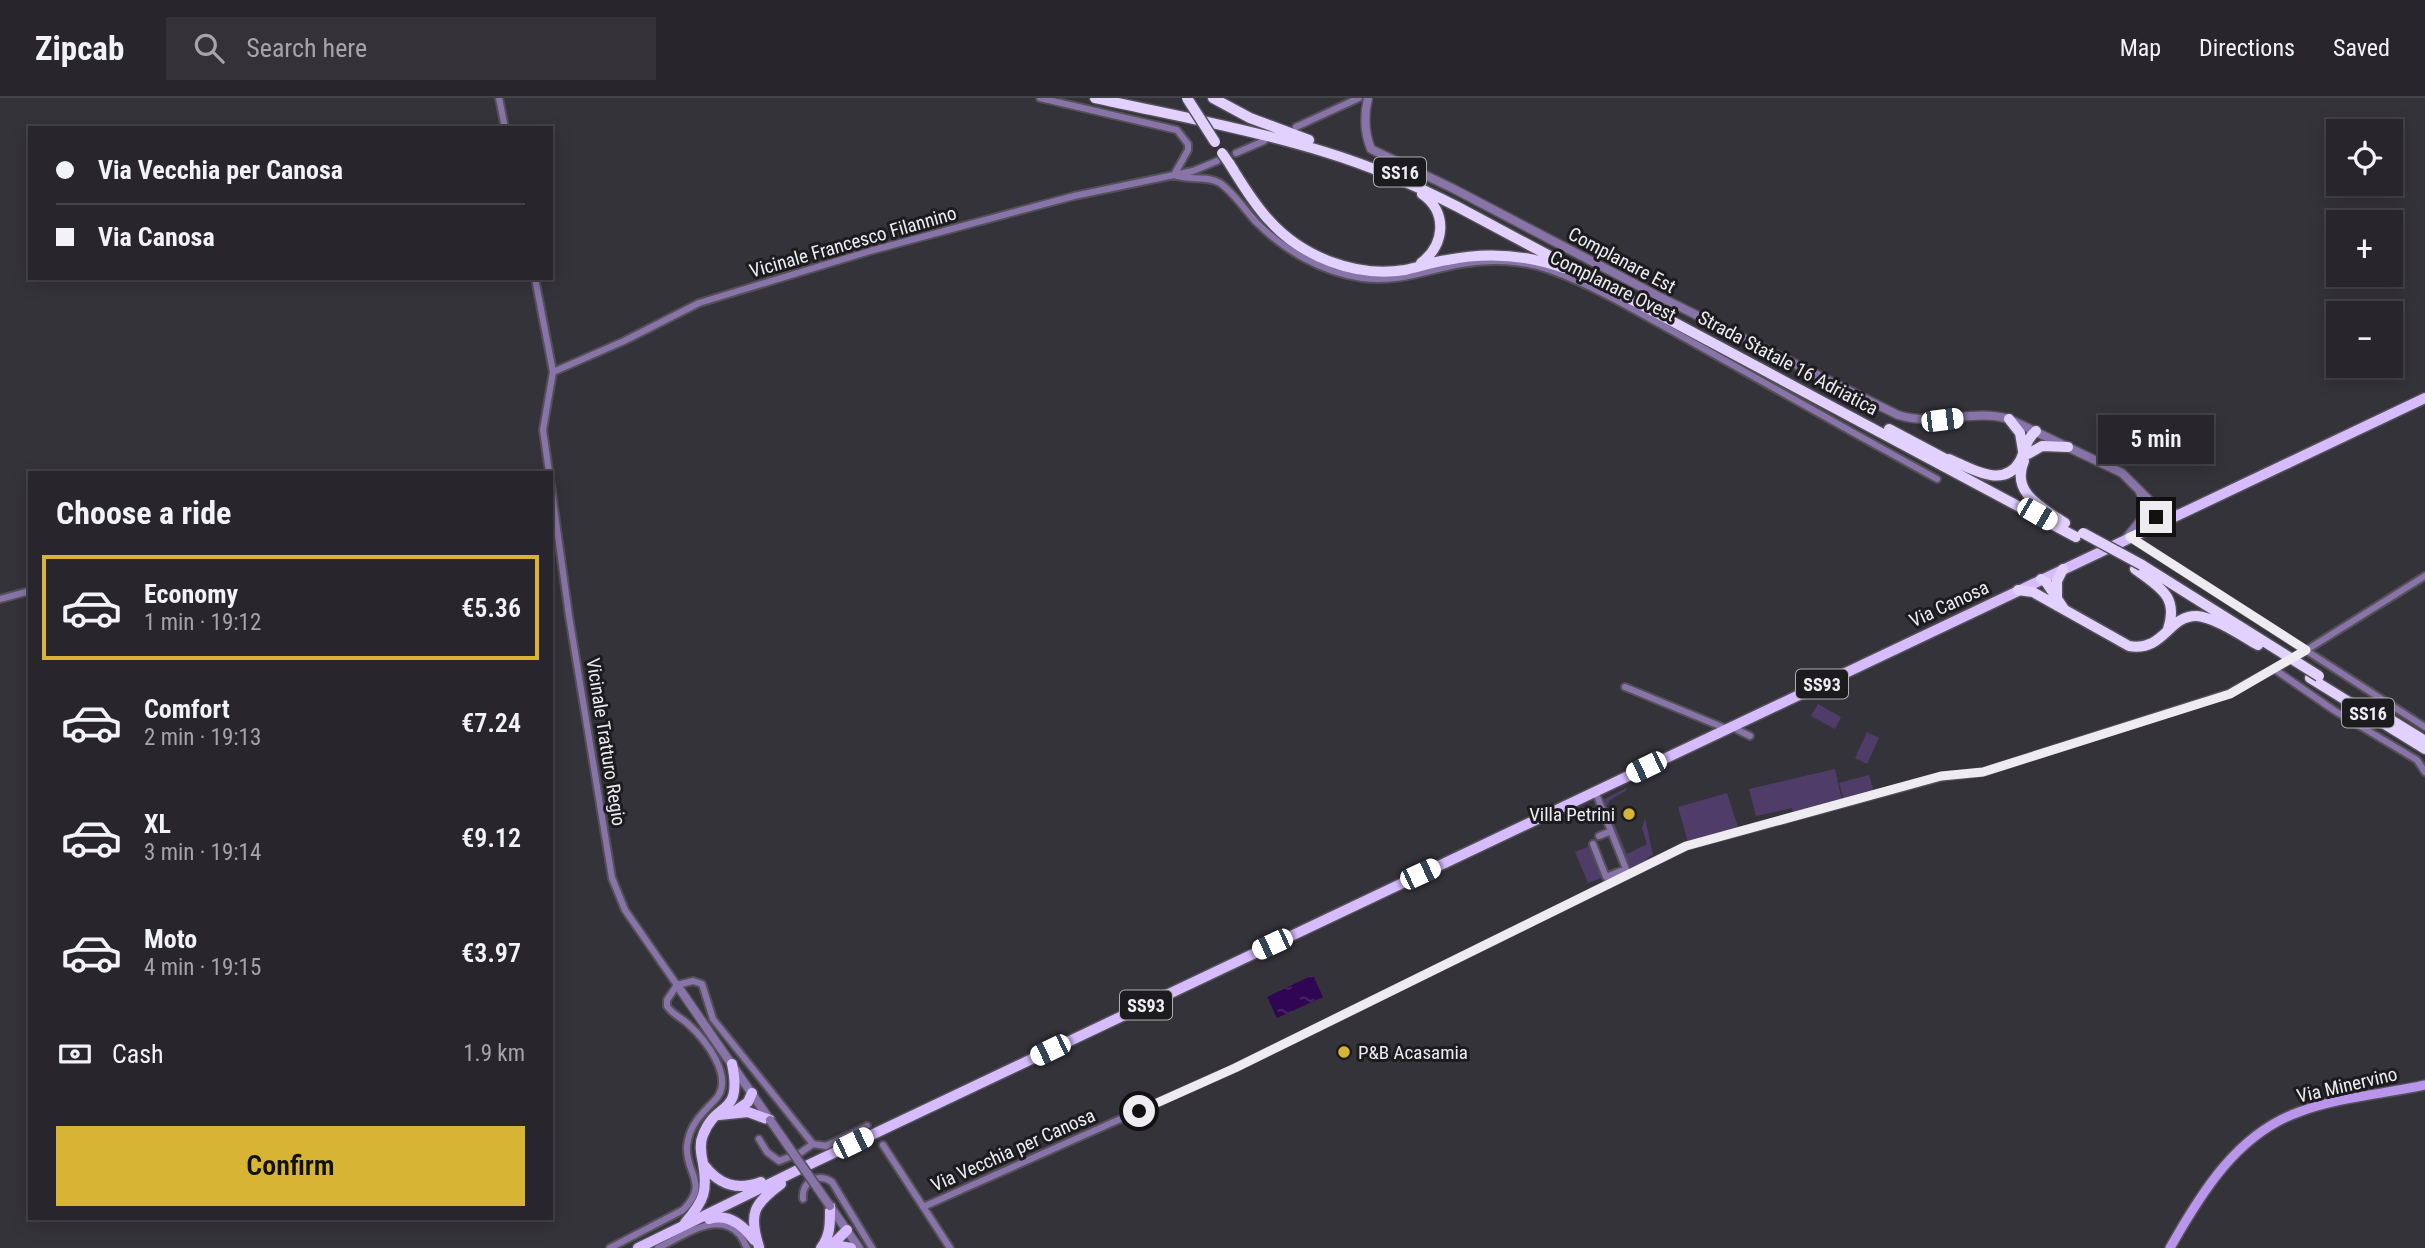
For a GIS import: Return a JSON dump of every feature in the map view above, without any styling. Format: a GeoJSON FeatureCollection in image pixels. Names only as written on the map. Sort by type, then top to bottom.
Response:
{"type":"FeatureCollection","features":[{"type":"Feature","properties":{"kind":"highway","name":"Strada Statale 16 Adriatica"},"geometry":{"type":"LineString","coordinates":[[1096,98],[1287,141],[1362,164],[1426,191],[1923,447],[2065,523],[2080,535]]}},
{"type":"Feature","properties":{"kind":"highway","name":"Strada Statale 16 Adriatica"},"geometry":{"type":"LineString","coordinates":[[1125,98],[1309,140],[1364,158],[1427,185],[2139,567],[2281,658]]}},
{"type":"Feature","properties":{"kind":"highway","name":"SS16"},"geometry":{"type":"LineString","coordinates":[[1187,98],[1215,142],[1219,157],[1229,163],[1269,221],[1305,250],[1326,260],[1356,269],[1389,271],[1463,257],[1513,257],[1559,267],[1616,291]]}},
{"type":"Feature","properties":{"kind":"highway","name":"SS16"},"geometry":{"type":"LineString","coordinates":[[1213,98],[1250,118],[1309,140]]}},
{"type":"Feature","properties":{"kind":"highway","name":"SS16"},"geometry":{"type":"LineString","coordinates":[[1362,164],[1423,195],[1436,208],[1441,226],[1438,244],[1432,254],[1415,268]]}},
{"type":"Feature","properties":{"kind":"highway"},"geometry":{"type":"LineString","coordinates":[[2009,419],[2020,433],[2026,453],[2042,446],[2068,447]]}},
{"type":"Feature","properties":{"kind":"highway","name":"SS16"},"geometry":{"type":"LineString","coordinates":[[2036,432],[2030,436],[2020,472],[2023,489],[2031,499],[2065,523]]}},
{"type":"Feature","properties":{"kind":"highway","name":"SS16"},"geometry":{"type":"LineString","coordinates":[[1923,447],[1992,476],[2012,471],[2026,453]]}},
{"type":"Feature","properties":{"kind":"highway","name":"Strada Statale 16 Adriatica"},"geometry":{"type":"LineString","coordinates":[[2139,567],[2258,645],[2425,741]]}},
{"type":"Feature","properties":{"kind":"highway","name":"SS16"},"geometry":{"type":"LineString","coordinates":[[2139,567],[2169,599],[2171,616],[2167,632]]}},
{"type":"Feature","properties":{"kind":"highway"},"geometry":{"type":"LineString","coordinates":[[2018,590],[2033,592],[2055,601],[2057,581],[2063,569]]}},
{"type":"Feature","properties":{"kind":"highway","name":"SS16"},"geometry":{"type":"LineString","coordinates":[[2041,579],[2042,589],[2064,609],[2129,646],[2154,644],[2185,618],[2200,616],[2258,645]]}},
{"type":"Feature","properties":{"kind":"highway","name":"Strada Statale 16 Adriatica"},"geometry":{"type":"LineString","coordinates":[[2315,677],[2425,749]]}},
{"type":"Feature","properties":{"kind":"main road","name":"Via Canosa"},"geometry":{"type":"LineString","coordinates":[[804,1167],[2425,398]]}},
{"type":"Feature","properties":{"kind":"main road"},"geometry":{"type":"LineString","coordinates":[[732,1064],[735,1088],[732,1108]]}},
{"type":"Feature","properties":{"kind":"main road","name":"Via Minervino"},"geometry":{"type":"LineString","coordinates":[[2170,1248],[2195,1204],[2217,1174],[2248,1142],[2273,1124],[2315,1107],[2425,1086]]}},
{"type":"Feature","properties":{"kind":"main road"},"geometry":{"type":"LineString","coordinates":[[681,1228],[702,1199],[706,1180],[700,1150],[702,1136],[718,1116],[752,1093]]}},
{"type":"Feature","properties":{"kind":"main road"},"geometry":{"type":"LineString","coordinates":[[732,1108],[770,1120]]}},
{"type":"Feature","properties":{"kind":"main road"},"geometry":{"type":"LineString","coordinates":[[703,1163],[721,1182],[735,1187],[751,1186],[804,1167]]}},
{"type":"Feature","properties":{"kind":"main road"},"geometry":{"type":"LineString","coordinates":[[760,1247],[754,1232],[755,1210],[762,1198],[804,1167]]}},
{"type":"Feature","properties":{"kind":"main road","name":"SS93"},"geometry":{"type":"LineString","coordinates":[[638,1248],[804,1167]]}},
{"type":"Feature","properties":{"kind":"main road"},"geometry":{"type":"LineString","coordinates":[[828,1245],[830,1206]]}},
{"type":"Feature","properties":{"kind":"main road"},"geometry":{"type":"LineString","coordinates":[[681,1228],[717,1216],[731,1219],[742,1225],[760,1247]]}},
{"type":"Feature","properties":{"kind":"main road"},"geometry":{"type":"LineString","coordinates":[[828,1245],[848,1230]]}},
{"type":"Feature","properties":{"kind":"main road"},"geometry":{"type":"LineString","coordinates":[[828,1245],[851,1248]]}},
{"type":"Feature","properties":{"kind":"street"},"geometry":{"type":"LineString","coordinates":[[499,98],[505,126]]}},
{"type":"Feature","properties":{"kind":"street"},"geometry":{"type":"LineString","coordinates":[[1040,98],[1177,130],[1188,144],[1188,150],[1174,175]]}},
{"type":"Feature","properties":{"kind":"street"},"geometry":{"type":"LineString","coordinates":[[1296,127],[1359,98]]}},
{"type":"Feature","properties":{"kind":"street","name":"Complanare Est"},"geometry":{"type":"LineString","coordinates":[[1368,98],[1365,114],[1366,136],[1371,149],[1454,189],[1671,303],[1898,415],[1931,421],[1989,415],[2009,419],[2122,472],[2139,489],[2151,522],[2157,525]]}},
{"type":"Feature","properties":{"kind":"street"},"geometry":{"type":"LineString","coordinates":[[1236,153],[1264,141]]}},
{"type":"Feature","properties":{"kind":"street","name":"Vicinale Francesco Filannino"},"geometry":{"type":"LineString","coordinates":[[553,372],[624,341],[699,303],[870,251],[1074,196],[1193,171],[1219,157]]}},
{"type":"Feature","properties":{"kind":"street","name":"Complanare Ovest"},"geometry":{"type":"LineString","coordinates":[[1174,175],[1219,183],[1259,224],[1296,254],[1316,265],[1349,275],[1386,280],[1478,262],[1507,262],[1548,269],[1629,308],[1937,479]]}},
{"type":"Feature","properties":{"kind":"street"},"geometry":{"type":"LineString","coordinates":[[535,280],[553,372],[543,430],[549,471]]}},
{"type":"Feature","properties":{"kind":"street","name":"Vicinale Tratturo Regio"},"geometry":{"type":"LineString","coordinates":[[553,500],[569,616],[612,878],[625,910],[677,985]]}},
{"type":"Feature","properties":{"kind":"street"},"geometry":{"type":"LineString","coordinates":[[2147,505],[2140,523],[2127,539],[2425,727]]}},
{"type":"Feature","properties":{"kind":"street","name":"Complanare Est"},"geometry":{"type":"LineString","coordinates":[[2147,505],[2164,512],[2180,514]]}},
{"type":"Feature","properties":{"kind":"street","name":"Via Vecchia per Canosa"},"geometry":{"type":"LineString","coordinates":[[923,1207],[1235,1068],[1686,846],[1941,776],[1983,772],[2230,694],[2274,669],[2281,658],[2306,650],[2425,576]]}},
{"type":"Feature","properties":{"kind":"street"},"geometry":{"type":"LineString","coordinates":[[0,599],[28,592]]}},
{"type":"Feature","properties":{"kind":"street"},"geometry":{"type":"LineString","coordinates":[[2274,669],[2335,711],[2417,760],[2425,772]]}},
{"type":"Feature","properties":{"kind":"street"},"geometry":{"type":"LineString","coordinates":[[1625,687],[1751,736]]}},
{"type":"Feature","properties":{"kind":"street"},"geometry":{"type":"LineString","coordinates":[[1593,844],[1606,877],[1626,869],[1595,791]]}},
{"type":"Feature","properties":{"kind":"street"},"geometry":{"type":"LineString","coordinates":[[1599,836],[1611,831]]}},
{"type":"Feature","properties":{"kind":"street"},"geometry":{"type":"LineString","coordinates":[[610,1248],[683,1210],[691,1202],[696,1178],[687,1148],[689,1138],[700,1114],[720,1093],[722,1079],[719,1066],[698,1035],[667,1006],[667,1000],[677,985],[694,981],[702,984],[713,1019],[813,1144],[826,1146],[867,1126]]}},
{"type":"Feature","properties":{"kind":"street"},"geometry":{"type":"LineString","coordinates":[[677,985],[859,1248]]}},
{"type":"Feature","properties":{"kind":"street"},"geometry":{"type":"LineString","coordinates":[[759,1139],[767,1152],[779,1161],[800,1153],[813,1144]]}},
{"type":"Feature","properties":{"kind":"street"},"geometry":{"type":"LineString","coordinates":[[883,1145],[950,1248]]}},
{"type":"Feature","properties":{"kind":"street"},"geometry":{"type":"LineString","coordinates":[[803,1199],[803,1189],[807,1183],[819,1178],[832,1182],[872,1248]]}},
{"type":"Feature","properties":{"kind":"street"},"geometry":{"type":"LineString","coordinates":[[658,1248],[714,1224],[730,1227],[738,1233],[747,1248]]}},
{"type":"Feature","properties":{"kind":"shaded area"},"geometry":{"type":"Polygon","coordinates":[[[1818,704],[1841,717],[1835,729],[1811,716],[1818,704]]]}},
{"type":"Feature","properties":{"kind":"shaded area"},"geometry":{"type":"Polygon","coordinates":[[[1867,732],[1879,738],[1867,764],[1855,758],[1867,732]]]}},
{"type":"Feature","properties":{"kind":"shaded area"},"geometry":{"type":"Polygon","coordinates":[[[1835,769],[1842,801],[1793,812],[1792,808],[1756,816],[1749,789],[1835,769]]]}},
{"type":"Feature","properties":{"kind":"shaded area"},"geometry":{"type":"Polygon","coordinates":[[[1869,775],[1874,792],[1844,800],[1839,783],[1869,775]]]}},
{"type":"Feature","properties":{"kind":"shaded area"},"geometry":{"type":"Polygon","coordinates":[[[1626,788],[1627,790],[1610,800],[1607,806],[1627,854],[1647,844],[1642,828],[1645,818],[1653,855],[1628,869],[1601,801],[1626,788]]]}},
{"type":"Feature","properties":{"kind":"shaded area"},"geometry":{"type":"Polygon","coordinates":[[[1727,793],[1738,827],[1688,842],[1678,807],[1727,793]]]}},
{"type":"Feature","properties":{"kind":"shaded area"},"geometry":{"type":"Polygon","coordinates":[[[1590,846],[1603,877],[1588,883],[1575,852],[1590,846]]]}},
{"type":"Feature","properties":{"kind":"water"},"geometry":{"type":"Polygon","coordinates":[[[1313,975],[1323,997],[1277,1018],[1267,997],[1313,975]]]}},
{"type":"Feature","properties":{"kind":"place","name":"Villa Petrini"},"geometry":{"type":"Point","coordinates":[1629,814]}},
{"type":"Feature","properties":{"kind":"place","name":"P&B Acasamia"},"geometry":{"type":"Point","coordinates":[1344,1052]}},
{"type":"Feature","properties":{"kind":"route"},"geometry":{"type":"LineString","coordinates":[[1139,1111],[1235,1068],[1686,846],[1941,776],[1983,772],[2230,694],[2306,650],[2130,537],[2157,525],[2156,517]]}}]}
